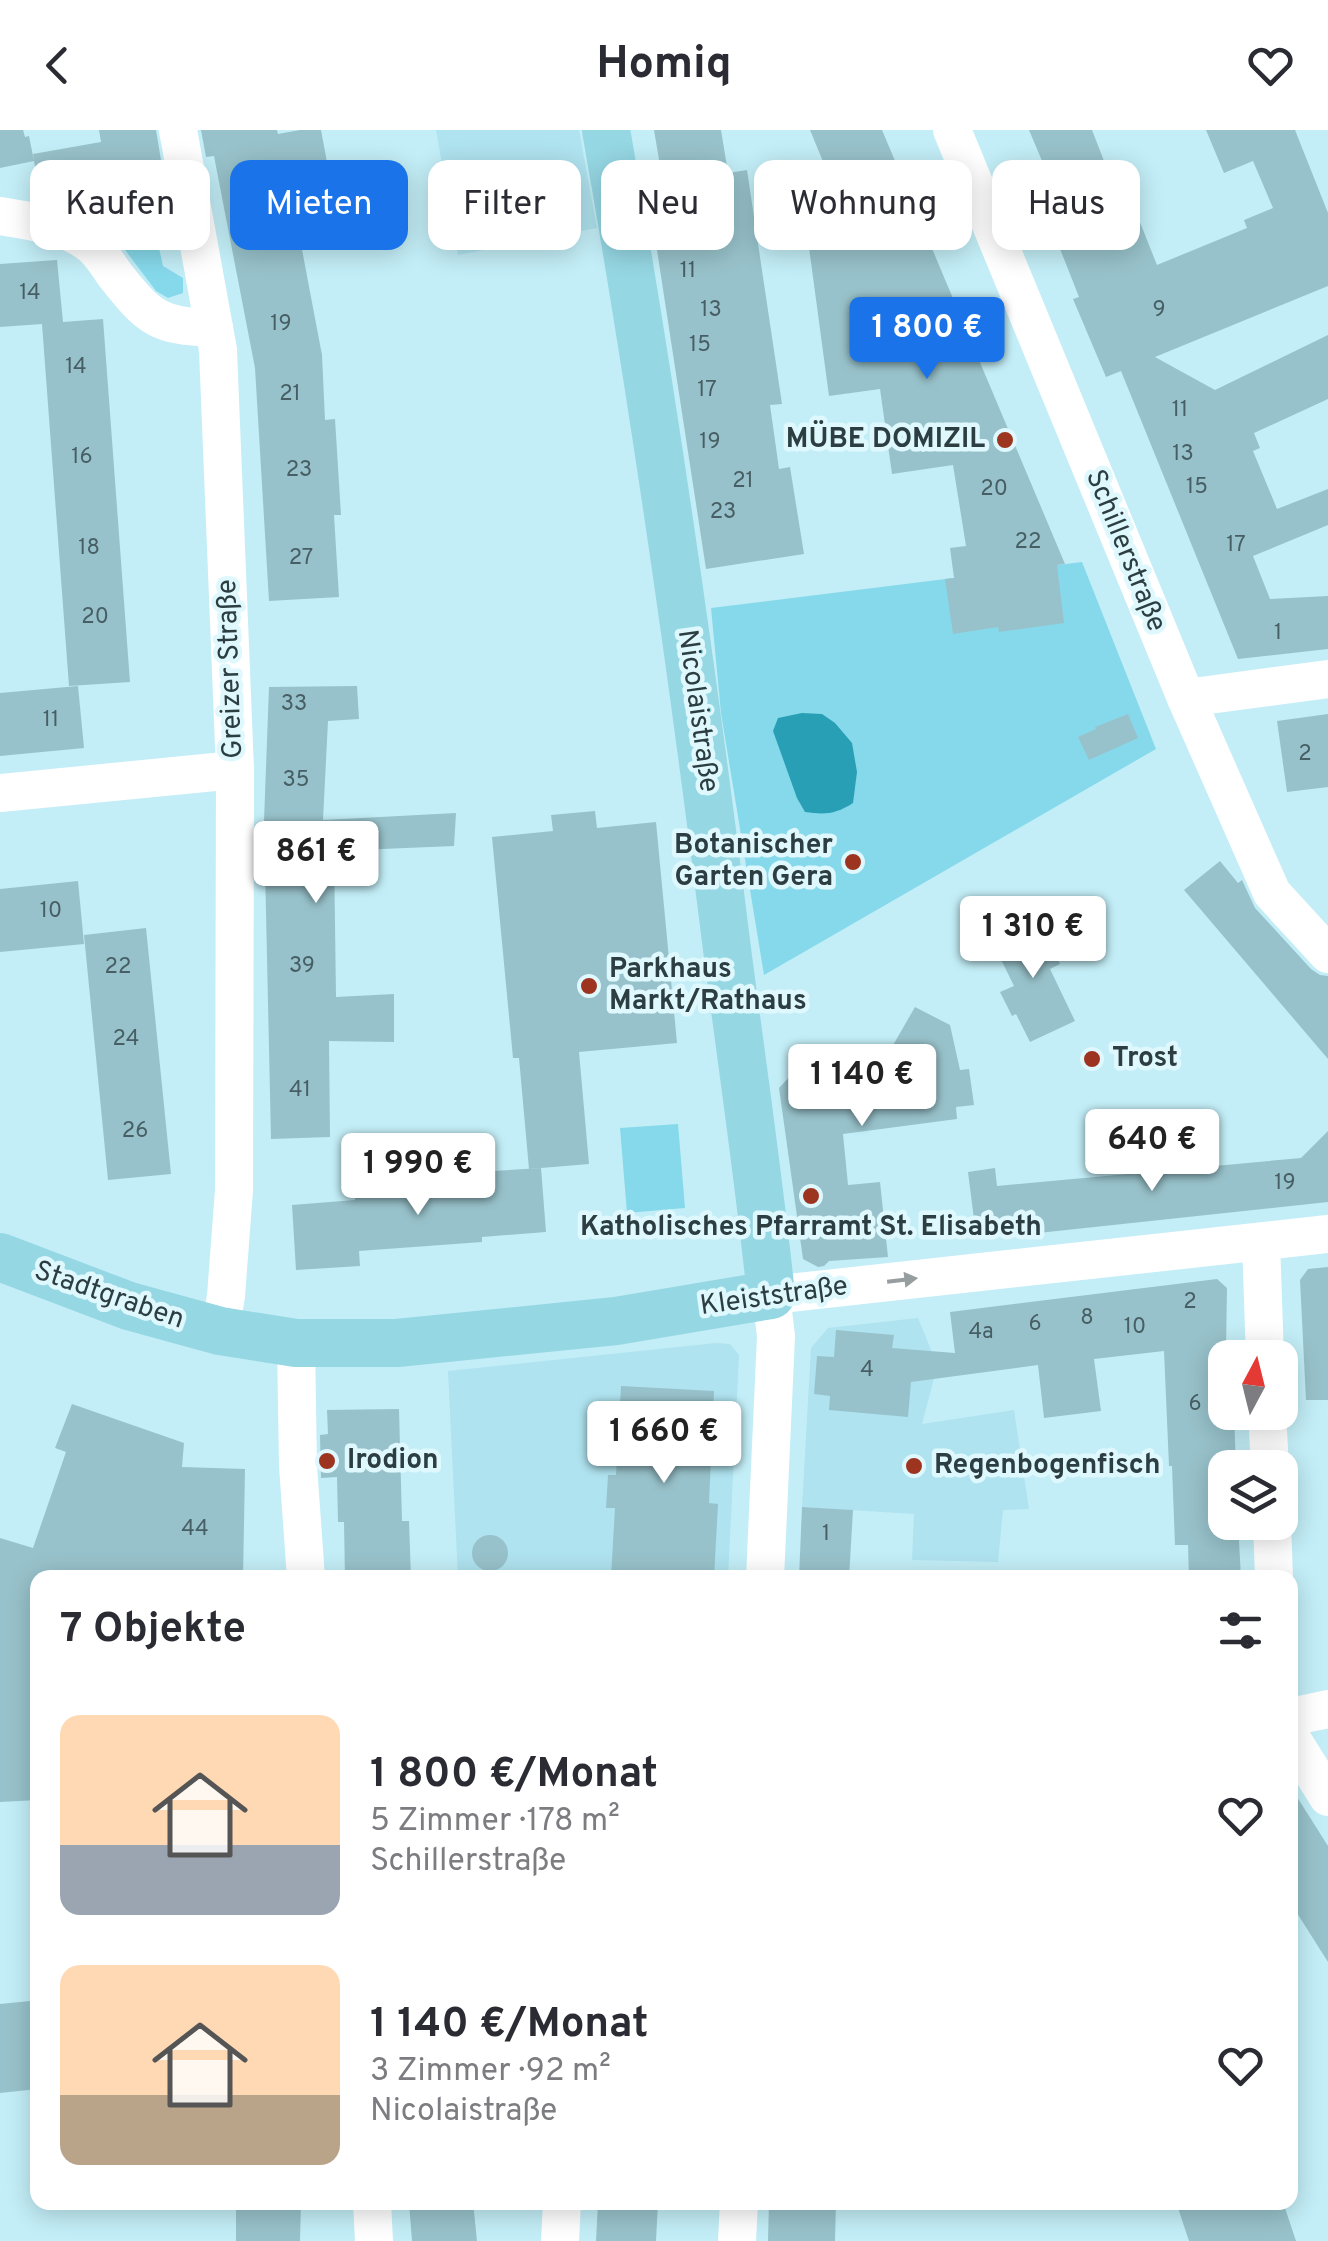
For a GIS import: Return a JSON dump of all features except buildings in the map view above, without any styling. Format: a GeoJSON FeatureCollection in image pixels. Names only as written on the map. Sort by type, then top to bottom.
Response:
{"type":"FeatureCollection","features":[{"type":"Feature","properties":{"kind":"main road","name":"Nicolaistraße"},"geometry":{"type":"LineString","coordinates":[[606,130],[706,770],[757,1162],[770,1295]]}},
{"type":"Feature","properties":{"kind":"main road","name":"Stadtgraben"},"geometry":{"type":"LineString","coordinates":[[0,1256],[129,1306],[220,1332]]}},
{"type":"Feature","properties":{"kind":"main road","name":"Kleiststraße"},"geometry":{"type":"LineString","coordinates":[[220,1332],[296,1343],[397,1343],[616,1321],[770,1295]]}},
{"type":"Feature","properties":{"kind":"street","name":"Greizer Straße"},"geometry":{"type":"LineString","coordinates":[[178,130],[218,350],[235,770],[234,1190],[220,1332]]}},
{"type":"Feature","properties":{"kind":"street","name":"Schillerstraße"},"geometry":{"type":"LineString","coordinates":[[952,130],[1186,698],[1272,893],[1328,954]]}},
{"type":"Feature","properties":{"kind":"street"},"geometry":{"type":"LineString","coordinates":[[0,216],[76,235],[94,246],[142,309],[170,324],[214,328]]}},
{"type":"Feature","properties":{"kind":"street"},"geometry":{"type":"LineString","coordinates":[[1186,698],[1328,679]]}},
{"type":"Feature","properties":{"kind":"street"},"geometry":{"type":"LineString","coordinates":[[0,793],[235,770]]}},
{"type":"Feature","properties":{"kind":"street","name":"Kleiststraße"},"geometry":{"type":"LineString","coordinates":[[770,1295],[1328,1234]]}},
{"type":"Feature","properties":{"kind":"street"},"geometry":{"type":"LineString","coordinates":[[1261,1242],[1264,1340]]}},
{"type":"Feature","properties":{"kind":"street"},"geometry":{"type":"LineString","coordinates":[[766,1570],[776,1336],[770,1295]]}},
{"type":"Feature","properties":{"kind":"street"},"geometry":{"type":"LineString","coordinates":[[296,1343],[298,1466],[305,1570]]}},
{"type":"Feature","properties":{"kind":"street"},"geometry":{"type":"LineString","coordinates":[[1273,1540],[1274,1570]]}},
{"type":"Feature","properties":{"kind":"street"},"geometry":{"type":"LineString","coordinates":[[1298,1716],[1328,1710]]}},
{"type":"Feature","properties":{"kind":"street"},"geometry":{"type":"LineString","coordinates":[[1298,1749],[1328,1797]]}},
{"type":"Feature","properties":{"kind":"street"},"geometry":{"type":"LineString","coordinates":[[372,2210],[374,2241]]}},
{"type":"Feature","properties":{"kind":"street"},"geometry":{"type":"LineString","coordinates":[[560,2241],[562,2210]]}},
{"type":"Feature","properties":{"kind":"street"},"geometry":{"type":"LineString","coordinates":[[737,2241],[739,2210]]}},
{"type":"Feature","properties":{"kind":"shaded area"},"geometry":{"type":"Polygon","coordinates":[[[436,130],[579,130],[597,228],[581,231],[581,160],[441,160],[436,130]]]}},
{"type":"Feature","properties":{"kind":"shaded area"},"geometry":{"type":"Polygon","coordinates":[[[125,250],[159,250],[163,266],[183,278],[183,293],[168,298],[156,291],[125,250]]]}},
{"type":"Feature","properties":{"kind":"shaded area"},"geometry":{"type":"Polygon","coordinates":[[[457,250],[484,250],[458,255],[457,250]]]}},
{"type":"Feature","properties":{"kind":"shaded area","name":"Botanischer Garten Gera"},"geometry":{"type":"Polygon","coordinates":[[[1082,562],[1156,749],[764,975],[721,713],[711,608],[1082,562]]]}},
{"type":"Feature","properties":{"kind":"shaded area"},"geometry":{"type":"Polygon","coordinates":[[[822,714],[852,743],[857,772],[853,803],[841,809],[805,812],[797,798],[773,731],[778,718],[822,714]]]}},
{"type":"Feature","properties":{"kind":"shaded area"},"geometry":{"type":"Polygon","coordinates":[[[678,1124],[685,1208],[627,1213],[620,1128],[678,1124]]]}},
{"type":"Feature","properties":{"kind":"shaded area","name":"Regenbogenfisch"},"geometry":{"type":"Polygon","coordinates":[[[918,1318],[932,1352],[935,1375],[922,1424],[1014,1410],[1029,1509],[1003,1510],[998,1562],[912,1560],[914,1514],[802,1507],[811,1348],[828,1328],[918,1318]]]}},
{"type":"Feature","properties":{"kind":"shaded area"},"geometry":{"type":"Polygon","coordinates":[[[730,1344],[739,1355],[728,1570],[458,1570],[448,1371],[730,1344]]]}},
{"type":"Feature","properties":{"kind":"place","name":"MÜBE DOMIZIL"},"geometry":{"type":"Point","coordinates":[1005,440]}},
{"type":"Feature","properties":{"kind":"place","name":"Botanischer Garten Gera"},"geometry":{"type":"Point","coordinates":[853,862]}},
{"type":"Feature","properties":{"kind":"place","name":"Parkhaus Markt/Rathaus"},"geometry":{"type":"Point","coordinates":[589,986]}},
{"type":"Feature","properties":{"kind":"place","name":"Trost"},"geometry":{"type":"Point","coordinates":[1092,1059]}},
{"type":"Feature","properties":{"kind":"place","name":"Katholisches Pfarramt St. Elisabeth"},"geometry":{"type":"Point","coordinates":[811,1196]}},
{"type":"Feature","properties":{"kind":"place","name":"Irodion"},"geometry":{"type":"Point","coordinates":[327,1461]}},
{"type":"Feature","properties":{"kind":"place","name":"Regenbogenfisch"},"geometry":{"type":"Point","coordinates":[914,1466]}}]}
